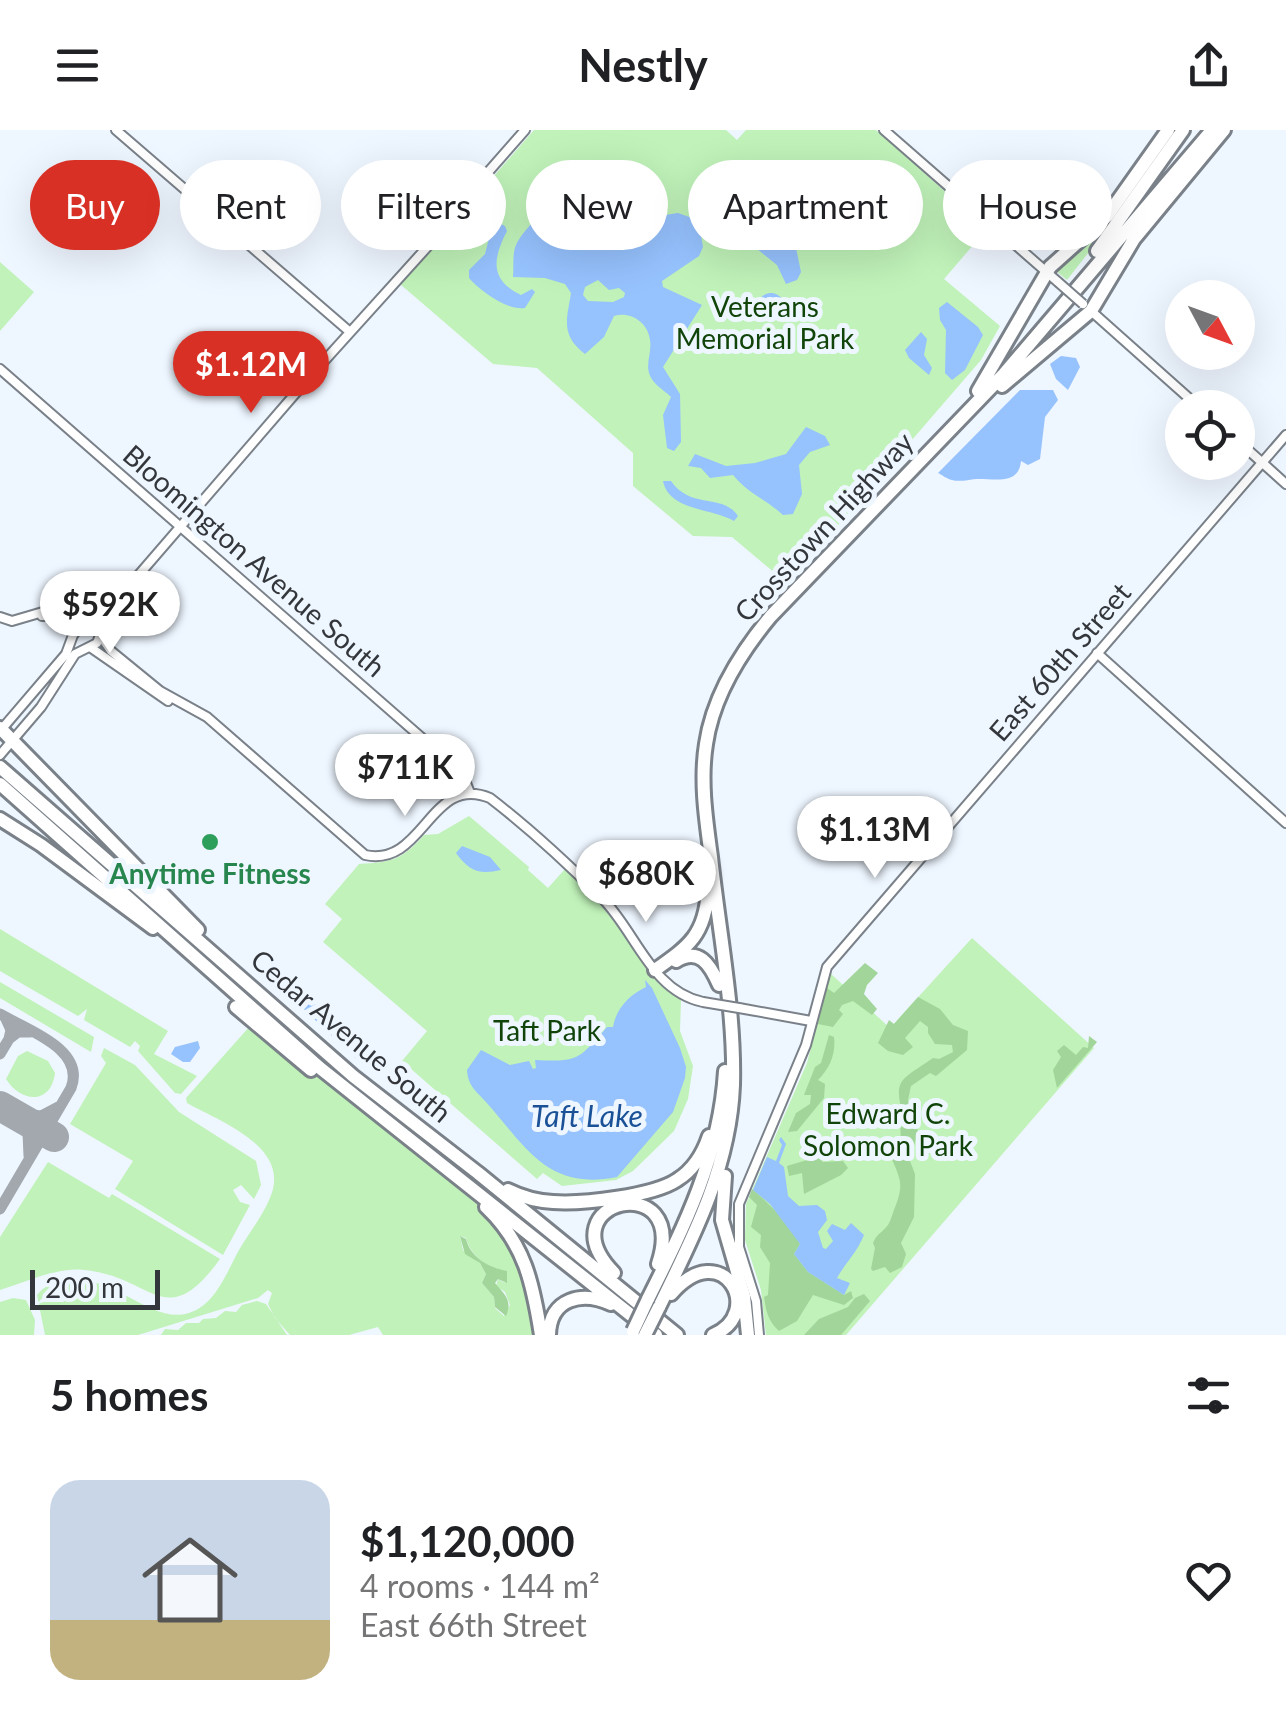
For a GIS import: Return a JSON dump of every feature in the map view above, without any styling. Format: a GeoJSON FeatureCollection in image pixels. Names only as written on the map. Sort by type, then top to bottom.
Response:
{"type":"FeatureCollection","features":[{"type":"Feature","properties":{"kind":"highway"},"geometry":{"type":"LineString","coordinates":[[978,391],[1052,278],[1107,216],[1170,130]]}},
{"type":"Feature","properties":{"kind":"highway"},"geometry":{"type":"LineString","coordinates":[[1097,251],[1183,130]]}},
{"type":"Feature","properties":{"kind":"highway","name":"Crosstown Highway"},"geometry":{"type":"LineString","coordinates":[[643,1320],[712,1154],[725,1077],[719,984],[696,791],[698,752],[721,679],[766,610],[978,391],[1201,130]]}},
{"type":"Feature","properties":{"kind":"highway","name":"Crosstown Highway"},"geometry":{"type":"LineString","coordinates":[[643,1320],[692,1241],[714,1186],[732,1089],[731,1038],[704,795],[706,742],[718,703],[747,644],[770,616],[1004,374],[1212,130]]}},
{"type":"Feature","properties":{"kind":"highway"},"geometry":{"type":"LineString","coordinates":[[951,430],[1087,308],[1134,239],[1224,130]]}},
{"type":"Feature","properties":{"kind":"highway"},"geometry":{"type":"LineString","coordinates":[[0,730],[6,748],[267,1000]]}},
{"type":"Feature","properties":{"kind":"highway","name":"Cedar Avenue South"},"geometry":{"type":"LineString","coordinates":[[0,768],[353,1076],[478,1173],[643,1320]]}},
{"type":"Feature","properties":{"kind":"highway","name":"Cedar Avenue South"},"geometry":{"type":"LineString","coordinates":[[0,784],[320,1068],[643,1320],[677,1335]]}},
{"type":"Feature","properties":{"kind":"highway"},"geometry":{"type":"LineString","coordinates":[[0,819],[41,844],[256,1010]]}},
{"type":"Feature","properties":{"kind":"highway"},"geometry":{"type":"LineString","coordinates":[[656,972],[686,948],[698,932],[707,911],[708,891]]}},
{"type":"Feature","properties":{"kind":"highway"},"geometry":{"type":"LineString","coordinates":[[656,972],[682,957],[696,956],[708,964],[719,984]]}},
{"type":"Feature","properties":{"kind":"highway"},"geometry":{"type":"LineString","coordinates":[[236,1008],[305,1065],[400,1132]]}},
{"type":"Feature","properties":{"kind":"highway"},"geometry":{"type":"LineString","coordinates":[[478,1173],[514,1193],[558,1202],[653,1190],[670,1184],[693,1166],[706,1145],[717,1101],[724,1040]]}},
{"type":"Feature","properties":{"kind":"highway"},"geometry":{"type":"LineString","coordinates":[[732,1089],[733,1127],[721,1209],[750,1333]]}},
{"type":"Feature","properties":{"kind":"highway"},"geometry":{"type":"LineString","coordinates":[[425,1151],[494,1214],[516,1242],[530,1276],[541,1335]]}},
{"type":"Feature","properties":{"kind":"highway"},"geometry":{"type":"LineString","coordinates":[[631,1202],[643,1206],[657,1216],[663,1228],[663,1250],[643,1320],[594,1247],[597,1222],[618,1204],[631,1202]]}},
{"type":"Feature","properties":{"kind":"highway"},"geometry":{"type":"LineString","coordinates":[[643,1320],[691,1274],[703,1271],[720,1275],[733,1286],[738,1305],[731,1323],[713,1335]]}},
{"type":"Feature","properties":{"kind":"highway"},"geometry":{"type":"LineString","coordinates":[[549,1335],[554,1314],[574,1298],[599,1298],[643,1320],[690,1335]]}},
{"type":"Feature","properties":{"kind":"street"},"geometry":{"type":"LineString","coordinates":[[116,130],[350,332]]}},
{"type":"Feature","properties":{"kind":"street"},"geometry":{"type":"LineString","coordinates":[[0,730],[66,654],[76,627],[111,607],[525,130]]}},
{"type":"Feature","properties":{"kind":"street"},"geometry":{"type":"LineString","coordinates":[[884,130],[1180,390]]}},
{"type":"Feature","properties":{"kind":"street","name":"Bloomington Avenue South"},"geometry":{"type":"LineString","coordinates":[[0,369],[462,773],[468,793],[494,801],[570,868],[604,900],[656,972]]}},
{"type":"Feature","properties":{"kind":"street","name":"East 60th Street"},"geometry":{"type":"LineString","coordinates":[[750,1333],[756,1301],[738,1247],[739,1204],[797,1068],[826,967],[1286,435]]}},
{"type":"Feature","properties":{"kind":"street"},"geometry":{"type":"LineString","coordinates":[[1255,457],[1286,484]]}},
{"type":"Feature","properties":{"kind":"street"},"geometry":{"type":"LineString","coordinates":[[6,748],[41,707],[75,654],[100,634],[111,607]]}},
{"type":"Feature","properties":{"kind":"street"},"geometry":{"type":"LineString","coordinates":[[0,620],[53,610],[96,626],[107,647],[165,694],[207,717],[365,855],[386,856],[401,850],[446,803],[468,793]]}},
{"type":"Feature","properties":{"kind":"street"},"geometry":{"type":"LineString","coordinates":[[0,620],[19,624],[52,615],[67,623],[78,644],[135,676],[140,674]]}},
{"type":"Feature","properties":{"kind":"street"},"geometry":{"type":"LineString","coordinates":[[1098,654],[1286,823]]}},
{"type":"Feature","properties":{"kind":"street"},"geometry":{"type":"LineString","coordinates":[[116,664],[156,695],[200,717],[363,858],[388,860],[404,853],[446,803]]}},
{"type":"Feature","properties":{"kind":"street"},"geometry":{"type":"LineString","coordinates":[[656,972],[680,994],[704,1002],[812,1020]]}},
{"type":"Feature","properties":{"kind":"green space","name":"Veterans Memorial Park"},"geometry":{"type":"Polygon","coordinates":[[[534,130],[726,130],[737,140],[746,130],[876,130],[910,160],[688,160],[688,250],[923,250],[923,172],[943,190],[943,250],[969,250],[944,279],[1000,326],[981,360],[835,529],[825,529],[782,579],[732,537],[693,536],[633,486],[633,453],[537,368],[493,364],[400,284],[430,250],[506,250],[506,162],[534,130]]]}},
{"type":"Feature","properties":{"kind":"green space"},"geometry":{"type":"Polygon","coordinates":[[[1128,195],[1112,222],[1112,215],[1128,195]]]}},
{"type":"Feature","properties":{"kind":"green space"},"geometry":{"type":"Polygon","coordinates":[[[1079,250],[1090,250],[1067,280],[1056,271],[1079,250]]]}},
{"type":"Feature","properties":{"kind":"green space"},"geometry":{"type":"Polygon","coordinates":[[[0,262],[34,292],[0,331],[0,262]]]}},
{"type":"Feature","properties":{"kind":"green space","name":"Taft Park"},"geometry":{"type":"Polygon","coordinates":[[[469,816],[548,888],[565,869],[596,897],[658,983],[681,1000],[680,1031],[693,1066],[688,1099],[674,1131],[633,1171],[616,1180],[562,1186],[543,1173],[537,1179],[402,1061],[427,1031],[323,942],[342,919],[325,904],[359,864],[396,858],[424,835],[438,834],[469,816]]]}},
{"type":"Feature","properties":{"kind":"green space"},"geometry":{"type":"Polygon","coordinates":[[[0,929],[168,1031],[154,1054],[197,1076],[181,1094],[175,1093],[138,1051],[140,1046],[135,1041],[130,1047],[84,1020],[87,1009],[78,1016],[0,971],[0,929]]]}},
{"type":"Feature","properties":{"kind":"green space","name":"Edward C. Solomon Park"},"geometry":{"type":"Polygon","coordinates":[[[972,938],[1094,1048],[846,1335],[766,1335],[761,1290],[745,1240],[746,1204],[807,1063],[830,973],[890,1028],[972,938]]]}},
{"type":"Feature","properties":{"kind":"green space"},"geometry":{"type":"Polygon","coordinates":[[[865,963],[878,973],[864,994],[877,1009],[872,1015],[853,1001],[842,1005],[839,1010],[843,1014],[833,1027],[818,1024],[827,979],[827,988],[834,993],[865,963]]]}},
{"type":"Feature","properties":{"kind":"green space"},"geometry":{"type":"Polygon","coordinates":[[[0,982],[94,1037],[91,1052],[0,998],[0,982]]]}},
{"type":"Feature","properties":{"kind":"green space"},"geometry":{"type":"Polygon","coordinates":[[[918,997],[940,1009],[953,1025],[968,1031],[967,1050],[936,1076],[930,1073],[911,1086],[908,1100],[918,1131],[910,1161],[915,1174],[914,1217],[901,1243],[906,1254],[902,1267],[890,1273],[885,1267],[873,1271],[873,1243],[889,1223],[900,1191],[889,1150],[894,1150],[898,1158],[902,1156],[900,1124],[905,1124],[899,1098],[901,1083],[933,1058],[953,1052],[952,1045],[935,1044],[928,1027],[920,1021],[905,1038],[913,1047],[903,1055],[878,1043],[889,1020],[894,1024],[918,997]]]}},
{"type":"Feature","properties":{"kind":"green space"},"geometry":{"type":"Polygon","coordinates":[[[250,1026],[404,1141],[499,1222],[519,1250],[539,1335],[383,1335],[378,1327],[349,1335],[290,1335],[268,1304],[272,1293],[268,1290],[258,1298],[138,1335],[45,1335],[37,1295],[56,1283],[84,1280],[164,1313],[179,1315],[202,1307],[221,1285],[267,1205],[274,1173],[259,1146],[187,1103],[186,1098],[250,1026]],[[460,1236],[463,1250],[480,1263],[486,1274],[482,1283],[494,1297],[495,1308],[504,1316],[510,1305],[505,1292],[496,1286],[498,1279],[505,1283],[497,1268],[477,1258],[466,1238],[460,1236]]]}},
{"type":"Feature","properties":{"kind":"green space"},"geometry":{"type":"Polygon","coordinates":[[[829,1035],[834,1037],[833,1055],[818,1080],[825,1084],[824,1098],[797,1131],[788,1132],[796,1113],[810,1104],[811,1095],[804,1095],[815,1067],[821,1063],[829,1035]]]}},
{"type":"Feature","properties":{"kind":"green space"},"geometry":{"type":"Polygon","coordinates":[[[1089,1036],[1097,1042],[1057,1088],[1053,1070],[1061,1057],[1057,1051],[1064,1045],[1076,1055],[1083,1047],[1088,1048],[1089,1036]]]}},
{"type":"Feature","properties":{"kind":"green space"},"geometry":{"type":"Polygon","coordinates":[[[104,1048],[135,1065],[179,1112],[256,1161],[261,1185],[254,1199],[241,1185],[233,1190],[240,1202],[250,1205],[223,1255],[115,1189],[133,1161],[70,1124],[106,1063],[101,1056],[104,1048]]]}},
{"type":"Feature","properties":{"kind":"green space"},"geometry":{"type":"Polygon","coordinates":[[[27,1051],[48,1061],[55,1073],[48,1091],[35,1097],[19,1093],[6,1079],[18,1056],[27,1051]]]}},
{"type":"Feature","properties":{"kind":"green space"},"geometry":{"type":"Polygon","coordinates":[[[817,1157],[823,1162],[843,1161],[848,1168],[804,1194],[802,1173],[789,1176],[787,1166],[817,1157]]]}},
{"type":"Feature","properties":{"kind":"green space"},"geometry":{"type":"Polygon","coordinates":[[[48,1162],[109,1198],[112,1194],[220,1259],[201,1282],[185,1294],[171,1297],[84,1270],[52,1273],[0,1290],[0,1237],[48,1162]]]}},
{"type":"Feature","properties":{"kind":"green space"},"geometry":{"type":"Polygon","coordinates":[[[752,1189],[779,1214],[795,1236],[800,1244],[794,1254],[808,1272],[844,1295],[851,1291],[853,1298],[844,1305],[813,1295],[797,1321],[779,1331],[775,1327],[764,1297],[768,1295],[770,1263],[760,1247],[761,1235],[751,1227],[757,1205],[749,1197],[752,1189]]]}},
{"type":"Feature","properties":{"kind":"green space"},"geometry":{"type":"Polygon","coordinates":[[[460,1236],[481,1261],[507,1271],[507,1283],[498,1279],[495,1283],[508,1301],[506,1316],[495,1307],[494,1297],[482,1283],[486,1274],[480,1263],[465,1254],[460,1236]]]}},
{"type":"Feature","properties":{"kind":"green space"},"geometry":{"type":"Polygon","coordinates":[[[864,1294],[870,1301],[841,1335],[804,1335],[819,1319],[848,1307],[864,1294]]]}},
{"type":"Feature","properties":{"kind":"green space"},"geometry":{"type":"Polygon","coordinates":[[[26,1300],[35,1320],[34,1335],[0,1335],[0,1302],[26,1300]]]}},
{"type":"Feature","properties":{"kind":"green space"},"geometry":{"type":"Polygon","coordinates":[[[257,1301],[266,1304],[287,1335],[161,1335],[165,1329],[178,1330],[186,1323],[216,1318],[225,1311],[236,1312],[242,1305],[257,1301]]]}},
{"type":"Feature","properties":{"kind":"water"},"geometry":{"type":"Polygon","coordinates":[[[668,215],[688,217],[688,250],[702,250],[699,256],[662,281],[663,287],[702,305],[663,367],[680,394],[681,442],[674,451],[667,448],[663,415],[671,397],[650,377],[650,340],[642,323],[626,315],[614,316],[604,337],[585,354],[569,333],[571,293],[565,284],[545,278],[513,277],[514,252],[526,231],[526,250],[668,250],[668,215]],[[598,280],[585,287],[583,295],[588,301],[613,302],[624,297],[619,288],[609,290],[598,280]]]}},
{"type":"Feature","properties":{"kind":"water"},"geometry":{"type":"Polygon","coordinates":[[[486,250],[499,250],[499,275],[511,289],[521,295],[532,289],[535,292],[525,308],[495,299],[469,278],[469,270],[486,250]]]}},
{"type":"Feature","properties":{"kind":"water"},"geometry":{"type":"Polygon","coordinates":[[[758,250],[796,250],[801,272],[797,280],[786,284],[777,265],[758,250]]]}},
{"type":"Feature","properties":{"kind":"water"},"geometry":{"type":"Polygon","coordinates":[[[771,293],[780,297],[784,306],[780,315],[771,319],[762,315],[758,306],[762,297],[771,293]]]}},
{"type":"Feature","properties":{"kind":"water"},"geometry":{"type":"Polygon","coordinates":[[[947,302],[983,335],[965,370],[952,380],[945,373],[946,330],[939,308],[947,302]]]}},
{"type":"Feature","properties":{"kind":"water"},"geometry":{"type":"Polygon","coordinates":[[[921,332],[927,339],[924,355],[932,368],[929,375],[905,350],[921,332]]]}},
{"type":"Feature","properties":{"kind":"water"},"geometry":{"type":"Polygon","coordinates":[[[1061,356],[1076,358],[1080,367],[1068,390],[1056,379],[1050,364],[1061,356]]]}},
{"type":"Feature","properties":{"kind":"water"},"geometry":{"type":"Polygon","coordinates":[[[1020,390],[1053,390],[1058,400],[1045,417],[1040,459],[1028,465],[1021,461],[1016,474],[1004,479],[955,481],[938,473],[1020,390]]]}},
{"type":"Feature","properties":{"kind":"water"},"geometry":{"type":"Polygon","coordinates":[[[806,427],[825,436],[830,445],[810,452],[799,465],[802,494],[793,514],[783,515],[733,475],[710,478],[701,468],[688,466],[695,454],[726,466],[786,454],[806,427]]]}},
{"type":"Feature","properties":{"kind":"water"},"geometry":{"type":"Polygon","coordinates":[[[663,481],[671,481],[697,499],[724,505],[738,516],[734,521],[682,503],[667,491],[663,481]]]}},
{"type":"Feature","properties":{"kind":"water"},"geometry":{"type":"Polygon","coordinates":[[[462,846],[490,857],[501,870],[481,872],[470,868],[456,853],[462,846]]]}},
{"type":"Feature","properties":{"kind":"water","name":"Taft Lake"},"geometry":{"type":"Polygon","coordinates":[[[645,980],[686,1067],[673,1112],[617,1177],[593,1180],[555,1171],[527,1149],[473,1088],[467,1070],[481,1050],[510,1065],[529,1061],[533,1069],[535,1060],[577,1057],[607,1027],[613,1027],[624,1003],[646,987],[645,980]]]}},
{"type":"Feature","properties":{"kind":"water"},"geometry":{"type":"Polygon","coordinates":[[[289,981],[373,1057],[363,1064],[354,1057],[289,995],[289,981]]]}},
{"type":"Feature","properties":{"kind":"water"},"geometry":{"type":"Polygon","coordinates":[[[198,1041],[200,1048],[190,1062],[171,1054],[175,1047],[198,1041]]]}},
{"type":"Feature","properties":{"kind":"water"},"geometry":{"type":"Polygon","coordinates":[[[781,1137],[786,1144],[779,1163],[784,1167],[788,1196],[799,1206],[817,1205],[825,1211],[827,1220],[818,1232],[823,1248],[833,1241],[827,1231],[832,1224],[845,1230],[851,1223],[864,1235],[837,1278],[850,1283],[844,1295],[808,1272],[794,1254],[800,1244],[770,1204],[753,1190],[767,1157],[776,1161],[781,1137]]]}},
{"type":"Feature","properties":{"kind":"taxiway"},"geometry":{"type":"LineString","coordinates":[[0,1014],[51,1042],[70,1062],[73,1074],[71,1088],[0,1209]]}},
{"type":"Feature","properties":{"kind":"taxiway"},"geometry":{"type":"LineString","coordinates":[[6,1019],[11,1030],[9,1039],[18,1032],[30,1032]]}},
{"type":"Feature","properties":{"kind":"taxiway"},"geometry":{"type":"LineString","coordinates":[[0,1054],[9,1039]]}},
{"type":"Feature","properties":{"kind":"taxiway"},"geometry":{"type":"LineString","coordinates":[[29,1156],[28,1133],[13,1113],[41,1116],[58,1107]]}},
{"type":"Feature","properties":{"kind":"runway"},"geometry":{"type":"LineString","coordinates":[[0,1106],[54,1137]]}},
{"type":"Feature","properties":{"kind":"place","name":"Anytime Fitness"},"geometry":{"type":"Point","coordinates":[210,842]}}]}
